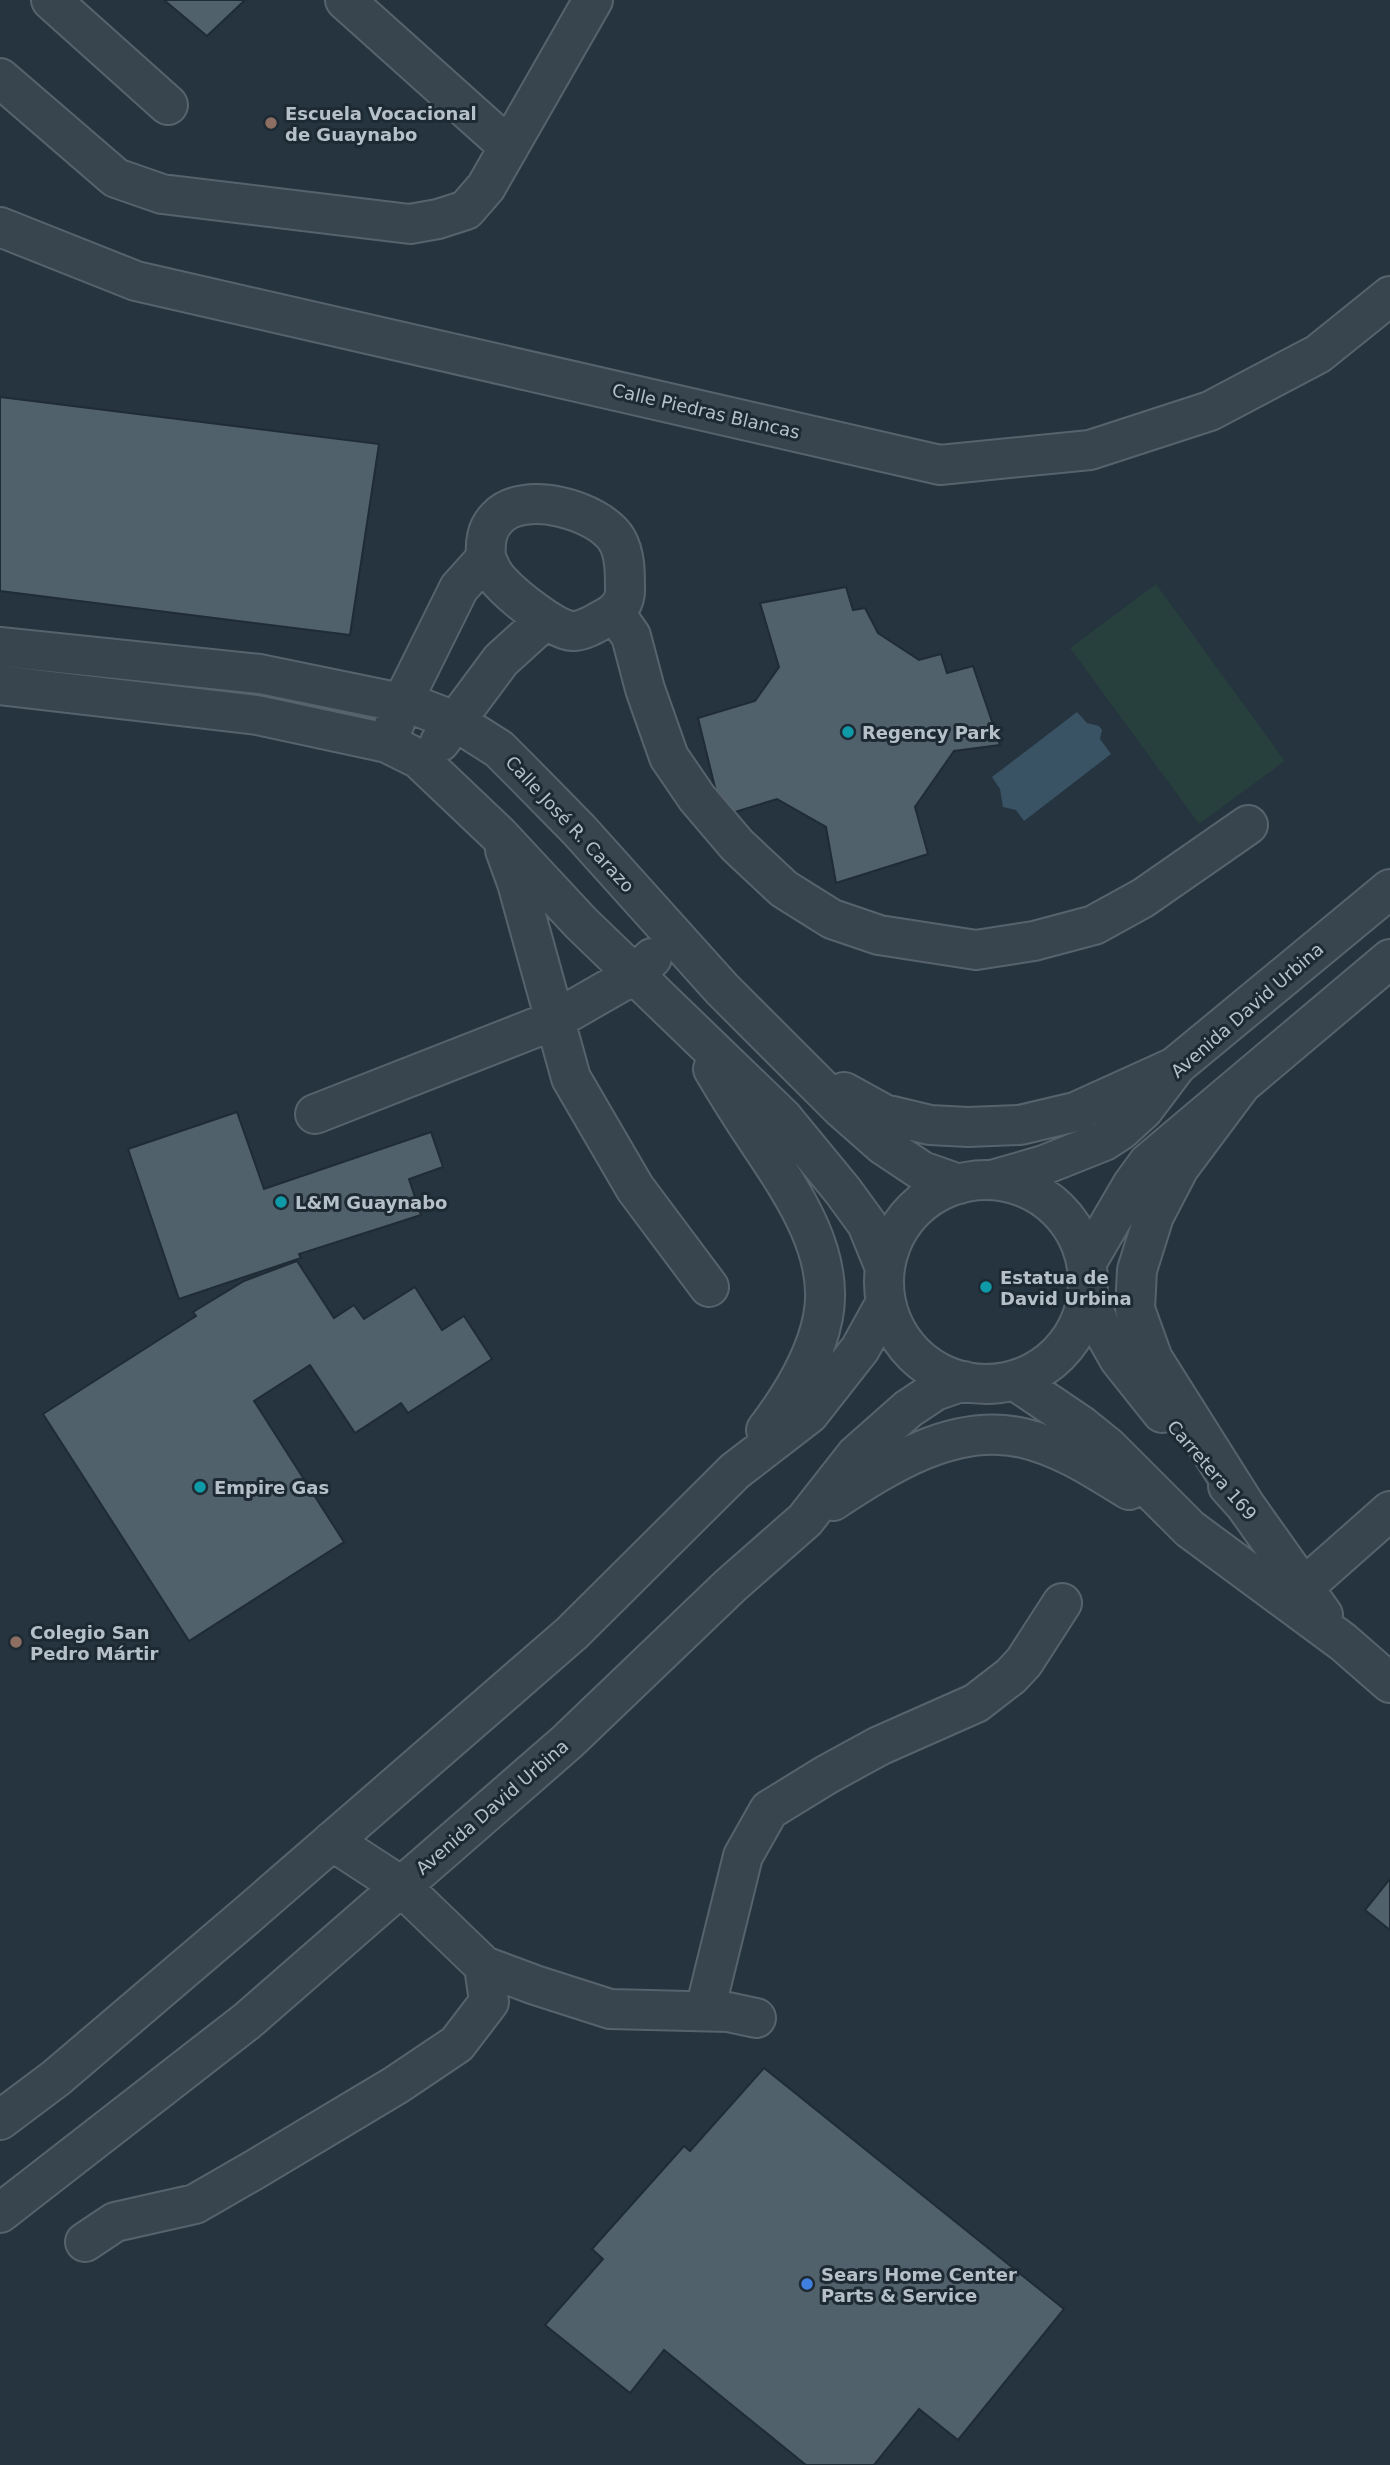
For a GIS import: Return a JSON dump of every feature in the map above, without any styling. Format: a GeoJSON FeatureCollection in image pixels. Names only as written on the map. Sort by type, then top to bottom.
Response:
{"type":"FeatureCollection","features":[{"type":"Feature","properties":{"kind":"street"},"geometry":{"type":"LineString","coordinates":[[51,0],[168,105]]}},
{"type":"Feature","properties":{"kind":"street"},"geometry":{"type":"LineString","coordinates":[[345,0],[509,147]]}},
{"type":"Feature","properties":{"kind":"street"},"geometry":{"type":"LineString","coordinates":[[0,78],[116,178],[162,194],[410,224],[466,210],[486,187],[593,0]]}},
{"type":"Feature","properties":{"kind":"street","name":"Calle Piedras Blancas"},"geometry":{"type":"LineString","coordinates":[[0,227],[136,281],[940,465],[1090,450],[1210,411],[1318,354],[1390,296]]}},
{"type":"Feature","properties":{"kind":"street"},"geometry":{"type":"LineString","coordinates":[[546,504],[576,512],[609,531],[617,540],[623,556],[626,594],[615,614],[576,631],[560,630],[495,576],[485,558],[485,542],[497,517],[509,509],[546,504]]}},
{"type":"Feature","properties":{"kind":"street"},"geometry":{"type":"LineString","coordinates":[[387,743],[402,704],[459,588],[485,558]]}},
{"type":"Feature","properties":{"kind":"street"},"geometry":{"type":"LineString","coordinates":[[615,614],[631,636],[645,689],[669,757],[697,798],[737,845],[784,889],[832,919],[878,935],[976,950],[1034,941],[1094,925],[1143,898],[1248,825]]}},
{"type":"Feature","properties":{"kind":"street"},"geometry":{"type":"LineString","coordinates":[[425,764],[501,660],[545,620]]}},
{"type":"Feature","properties":{"kind":"street","name":"Calle José R. Carazo"},"geometry":{"type":"LineString","coordinates":[[0,647],[260,674],[416,706],[455,721],[499,749],[523,772],[722,989],[841,1108],[883,1145],[922,1171],[975,1182]]}},
{"type":"Feature","properties":{"kind":"street"},"geometry":{"type":"LineString","coordinates":[[0,685],[257,715],[387,743],[419,758],[499,835],[581,922],[783,1118],[867,1224],[898,1333],[913,1353],[933,1368],[964,1381],[980,1384],[1014,1380],[1044,1366],[1057,1355],[1077,1328],[1087,1279],[1132,1185],[1149,1163],[1390,958]]}},
{"type":"Feature","properties":{"kind":"street"},"geometry":{"type":"LineString","coordinates":[[499,835],[517,883],[570,1078],[635,1188],[709,1287]]}},
{"type":"Feature","properties":{"kind":"street","name":"Avenida David Urbina"},"geometry":{"type":"LineString","coordinates":[[975,1182],[1044,1165],[1104,1141],[1121,1130],[1143,1110],[1177,1065],[1390,889]]}},
{"type":"Feature","properties":{"kind":"street"},"geometry":{"type":"LineString","coordinates":[[315,1114],[555,1020],[635,974],[675,937]]}},
{"type":"Feature","properties":{"kind":"street"},"geometry":{"type":"LineString","coordinates":[[687,1025],[806,1218],[816,1241],[824,1281],[824,1316],[798,1383],[735,1471]]}},
{"type":"Feature","properties":{"kind":"street"},"geometry":{"type":"LineString","coordinates":[[801,1068],[884,1114],[930,1125],[968,1127],[1020,1125],[1075,1112],[1177,1065]]}},
{"type":"Feature","properties":{"kind":"street"},"geometry":{"type":"LineString","coordinates":[[1241,1085],[1180,1168],[1154,1216],[1137,1270],[1135,1309],[1153,1359],[1245,1505]]}},
{"type":"Feature","properties":{"kind":"street"},"geometry":{"type":"LineString","coordinates":[[0,2120],[56,2078],[572,1633],[735,1471],[809,1414],[860,1349],[886,1285],[892,1244],[904,1222],[928,1198],[975,1182],[1025,1188],[1054,1205],[1074,1231],[1087,1279]]}},
{"type":"Feature","properties":{"kind":"street","name":"Carretera 169"},"geometry":{"type":"LineString","coordinates":[[1087,1279],[1102,1329],[1119,1359],[1162,1413],[1245,1505],[1343,1642]]}},
{"type":"Feature","properties":{"kind":"street","name":"Carretera 169"},"geometry":{"type":"LineString","coordinates":[[1014,1380],[1108,1447],[1190,1529],[1343,1642],[1390,1683]]}},
{"type":"Feature","properties":{"kind":"street","name":"Avenida David Urbina"},"geometry":{"type":"LineString","coordinates":[[0,2213],[247,2021],[567,1742],[731,1585],[805,1520],[856,1455],[908,1409],[936,1391],[964,1381]]}},
{"type":"Feature","properties":{"kind":"street"},"geometry":{"type":"LineString","coordinates":[[805,1520],[874,1474],[904,1458],[933,1446],[987,1434],[1022,1437],[1057,1449],[1089,1465],[1190,1529]]}},
{"type":"Feature","properties":{"kind":"street"},"geometry":{"type":"LineString","coordinates":[[1304,1587],[1390,1511]]}},
{"type":"Feature","properties":{"kind":"street"},"geometry":{"type":"LineString","coordinates":[[705,2010],[743,1856],[769,1810],[878,1746],[976,1703],[1018,1669],[1062,1603]]}},
{"type":"Feature","properties":{"kind":"street"},"geometry":{"type":"LineString","coordinates":[[332,1841],[401,1886],[484,1965],[535,1985],[610,2008],[705,2010],[757,2018]]}},
{"type":"Feature","properties":{"kind":"street"},"geometry":{"type":"LineString","coordinates":[[85,2242],[115,2222],[195,2204],[396,2085],[457,2044],[488,2003],[484,1965]]}},
{"type":"Feature","properties":{"kind":"green space"},"geometry":{"type":"Polygon","coordinates":[[[1156,584],[1285,761],[1199,824],[1070,648],[1156,584]]]}},
{"type":"Feature","properties":{"kind":"water"},"geometry":{"type":"Polygon","coordinates":[[[1077,712],[1087,723],[1099,726],[1102,730],[1100,739],[1111,754],[1024,821],[1016,810],[1003,807],[1000,789],[992,777],[1077,712]]]}},
{"type":"Feature","properties":{"kind":"building"},"geometry":{"type":"Polygon","coordinates":[[[164,0],[245,0],[207,36],[164,0]]]}},
{"type":"Feature","properties":{"kind":"building"},"geometry":{"type":"Polygon","coordinates":[[[0,397],[379,444],[350,635],[0,591],[0,397]]]}},
{"type":"Feature","properties":{"kind":"building","name":"Regency Park"},"geometry":{"type":"Polygon","coordinates":[[[846,587],[853,610],[865,608],[878,633],[919,660],[941,654],[947,673],[973,666],[1000,745],[954,751],[915,807],[928,854],[836,883],[826,827],[777,799],[722,816],[698,718],[755,701],[779,667],[760,603],[846,587]]]}},
{"type":"Feature","properties":{"kind":"building","name":"L&M Guaynabo"},"geometry":{"type":"Polygon","coordinates":[[[237,1112],[264,1189],[431,1132],[443,1167],[409,1179],[421,1215],[299,1254],[301,1258],[179,1299],[128,1149],[237,1112]]]}},
{"type":"Feature","properties":{"kind":"building","name":"Empire Gas"},"geometry":{"type":"Polygon","coordinates":[[[297,1261],[334,1318],[354,1305],[364,1319],[415,1287],[442,1330],[464,1316],[492,1359],[408,1413],[401,1403],[355,1433],[310,1365],[254,1401],[344,1542],[189,1641],[43,1414],[196,1316],[193,1312],[244,1281],[297,1261]]]}},
{"type":"Feature","properties":{"kind":"building"},"geometry":{"type":"Polygon","coordinates":[[[1390,1879],[1390,1930],[1365,1910],[1390,1879]]]}},
{"type":"Feature","properties":{"kind":"building","name":"Sears Home Center Parts & Service"},"geometry":{"type":"Polygon","coordinates":[[[764,2068],[1064,2309],[958,2440],[919,2409],[874,2465],[806,2465],[664,2350],[630,2393],[545,2325],[603,2259],[592,2249],[684,2146],[690,2151],[764,2068]]]}},
{"type":"Feature","properties":{"kind":"place","name":"Escuela Vocacional de Guaynabo"},"geometry":{"type":"Point","coordinates":[271,123]}},
{"type":"Feature","properties":{"kind":"place","name":"Regency Park"},"geometry":{"type":"Point","coordinates":[848,732]}},
{"type":"Feature","properties":{"kind":"place","name":"L&M Guaynabo"},"geometry":{"type":"Point","coordinates":[281,1202]}},
{"type":"Feature","properties":{"kind":"place","name":"Estatua de David Urbina"},"geometry":{"type":"Point","coordinates":[986,1287]}},
{"type":"Feature","properties":{"kind":"place","name":"Empire Gas"},"geometry":{"type":"Point","coordinates":[200,1487]}},
{"type":"Feature","properties":{"kind":"place","name":"Colegio San Pedro Mártir"},"geometry":{"type":"Point","coordinates":[16,1642]}},
{"type":"Feature","properties":{"kind":"place","name":"Sears Home Center Parts & Service"},"geometry":{"type":"Point","coordinates":[807,2284]}}]}
